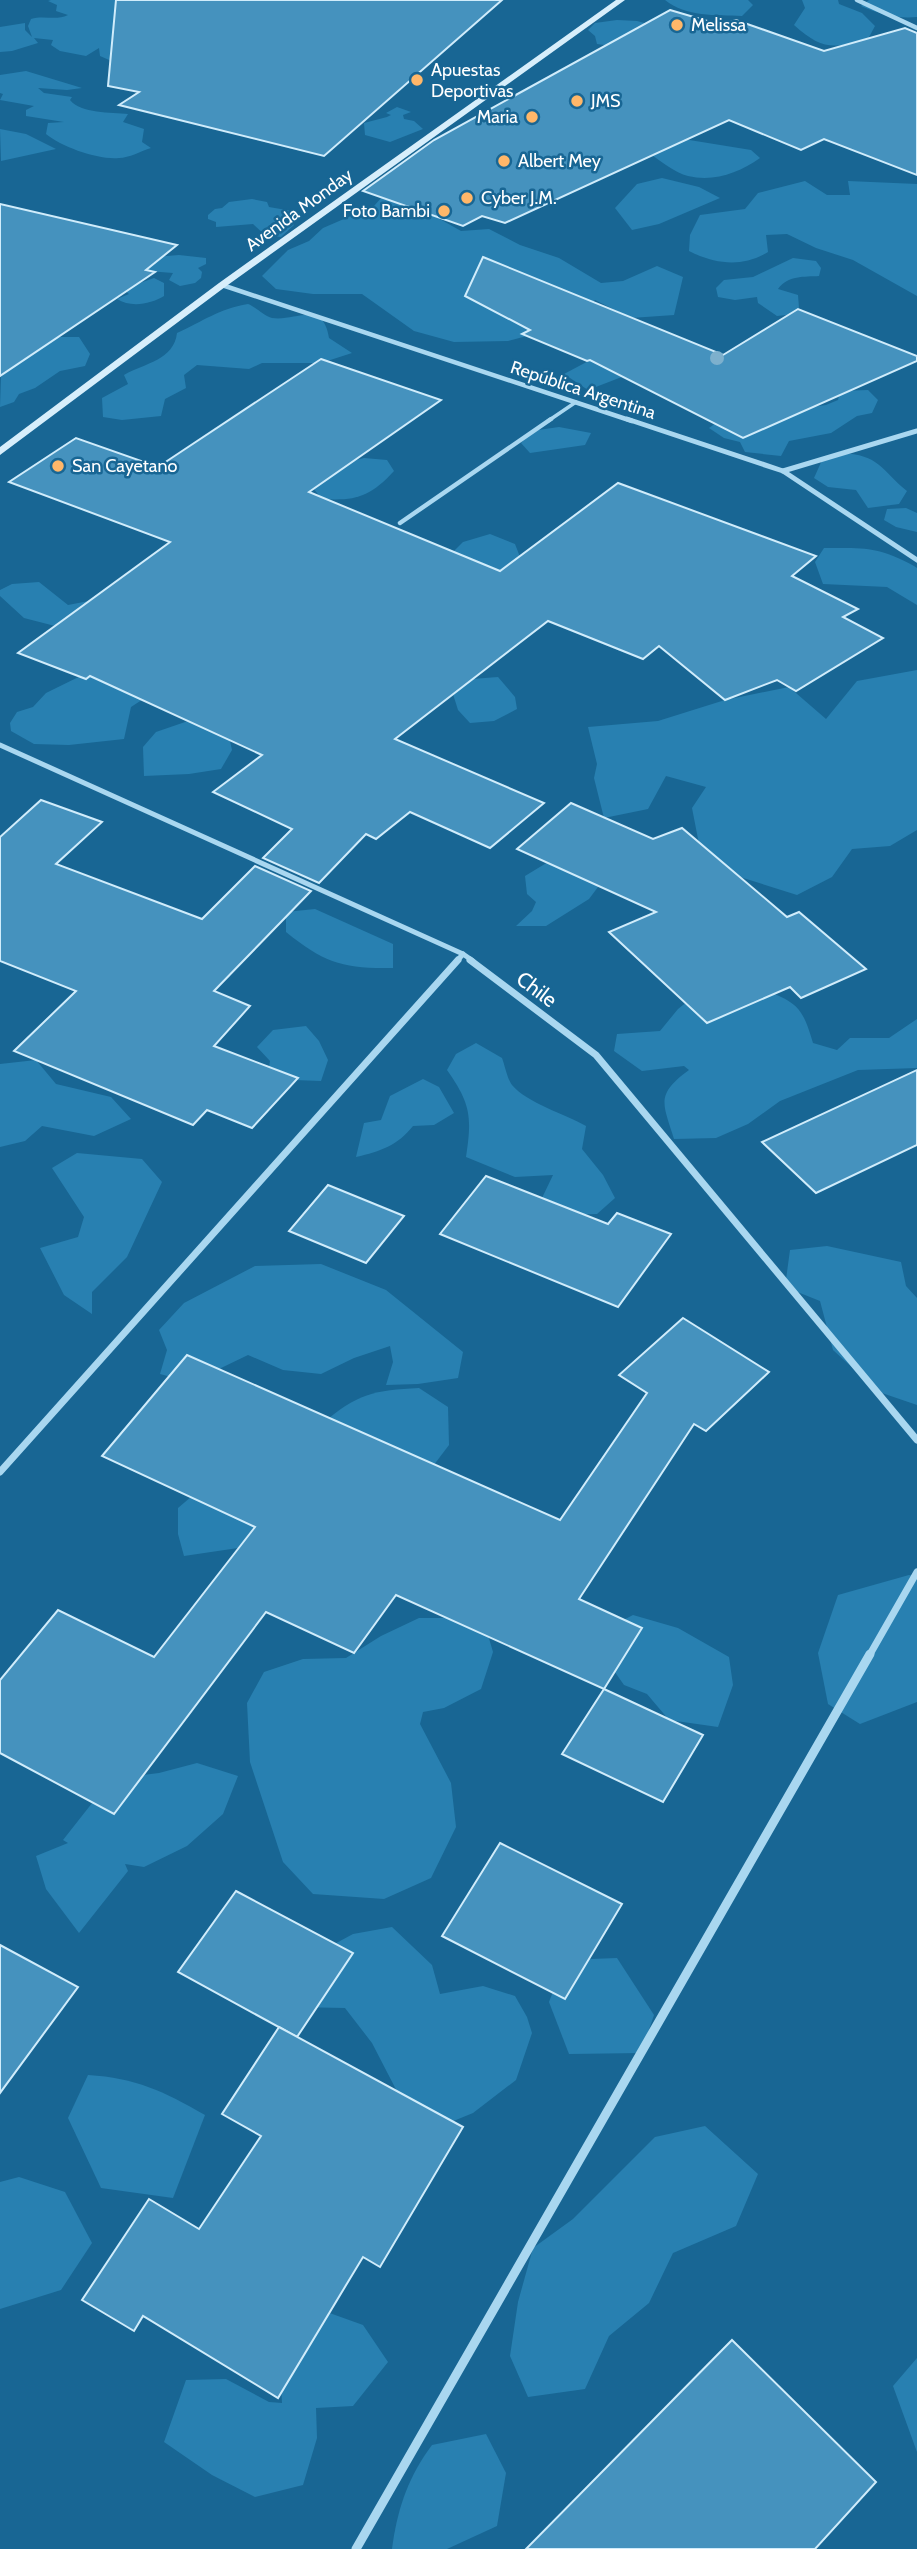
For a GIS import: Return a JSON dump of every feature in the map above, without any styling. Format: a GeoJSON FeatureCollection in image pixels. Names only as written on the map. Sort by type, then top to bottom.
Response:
{"type":"FeatureCollection","features":[{"type":"Feature","properties":{"kind":"main road","name":"Avenida Monday"},"geometry":{"type":"LineString","coordinates":[[0,452],[222,285],[621,0]]}},
{"type":"Feature","properties":{"kind":"street"},"geometry":{"type":"LineString","coordinates":[[857,0],[917,28]]}},
{"type":"Feature","properties":{"kind":"street","name":"República Argentina"},"geometry":{"type":"LineString","coordinates":[[222,285],[783,471],[917,560]]}},
{"type":"Feature","properties":{"kind":"street"},"geometry":{"type":"LineString","coordinates":[[783,471],[917,431]]}},
{"type":"Feature","properties":{"kind":"street","name":"Chile"},"geometry":{"type":"LineString","coordinates":[[0,745],[463,954],[596,1055],[917,1440]]}},
{"type":"Feature","properties":{"kind":"street"},"geometry":{"type":"LineString","coordinates":[[0,1472],[463,954]]}},
{"type":"Feature","properties":{"kind":"street"},"geometry":{"type":"LineString","coordinates":[[356,2549],[917,1572]]}},
{"type":"Feature","properties":{"kind":"lane"},"geometry":{"type":"LineString","coordinates":[[400,523],[576,402]]}},
{"type":"Feature","properties":{"kind":"shaded area"},"geometry":{"type":"Polygon","coordinates":[[[192,0],[116,63],[100,56],[99,48],[86,56],[60,51],[51,45],[53,40],[34,38],[38,43],[0,52],[0,27],[25,23],[25,30],[32,37],[28,26],[31,19],[68,15],[56,11],[57,5],[48,1],[192,0]]]}},
{"type":"Feature","properties":{"kind":"shaded area"},"geometry":{"type":"Polygon","coordinates":[[[665,0],[748,0],[753,5],[742,16],[712,15],[682,10],[665,0]]]}},
{"type":"Feature","properties":{"kind":"shaded area"},"geometry":{"type":"Polygon","coordinates":[[[802,0],[838,0],[839,4],[862,13],[875,26],[868,39],[837,46],[820,43],[794,25],[805,8],[802,0]]]}},
{"type":"Feature","properties":{"kind":"shaded area"},"geometry":{"type":"Polygon","coordinates":[[[869,0],[917,0],[917,17],[888,15],[861,6],[869,0]]]}},
{"type":"Feature","properties":{"kind":"shaded area"},"geometry":{"type":"Polygon","coordinates":[[[637,21],[666,29],[619,47],[597,44],[595,36],[588,30],[595,23],[637,21]]]}},
{"type":"Feature","properties":{"kind":"shaded area"},"geometry":{"type":"Polygon","coordinates":[[[26,71],[82,88],[38,88],[44,93],[72,97],[70,100],[75,105],[89,110],[128,114],[123,122],[144,129],[142,142],[151,148],[127,157],[110,158],[81,152],[61,144],[46,134],[48,123],[64,122],[26,116],[26,110],[34,106],[0,100],[3,94],[0,93],[0,75],[26,71]]]}},
{"type":"Feature","properties":{"kind":"shaded area"},"geometry":{"type":"Polygon","coordinates":[[[397,107],[411,112],[403,115],[404,119],[414,121],[423,129],[390,142],[365,135],[364,123],[387,117],[391,115],[386,113],[397,107]]]}},
{"type":"Feature","properties":{"kind":"shaded area"},"geometry":{"type":"Polygon","coordinates":[[[0,129],[26,134],[56,149],[1,161],[0,129]]]}},
{"type":"Feature","properties":{"kind":"shaded area"},"geometry":{"type":"Polygon","coordinates":[[[677,138],[751,150],[760,158],[726,175],[707,178],[688,176],[673,170],[650,154],[677,138]]]}},
{"type":"Feature","properties":{"kind":"shaded area"},"geometry":{"type":"Polygon","coordinates":[[[662,178],[699,187],[720,198],[659,224],[632,230],[615,208],[637,184],[662,178]]]}},
{"type":"Feature","properties":{"kind":"shaded area"},"geometry":{"type":"Polygon","coordinates":[[[805,181],[827,195],[850,195],[848,181],[917,184],[917,296],[853,260],[816,248],[787,234],[766,235],[768,252],[738,262],[709,259],[689,251],[690,235],[700,215],[745,209],[758,193],[805,181]]]}},
{"type":"Feature","properties":{"kind":"shaded area"},"geometry":{"type":"Polygon","coordinates":[[[382,197],[427,206],[438,218],[461,231],[489,229],[520,245],[559,258],[601,283],[623,281],[657,266],[683,277],[674,315],[631,318],[595,300],[557,328],[508,341],[454,342],[414,331],[362,294],[313,294],[276,289],[262,276],[288,250],[309,241],[323,228],[374,206],[382,197]]]}},
{"type":"Feature","properties":{"kind":"shaded area"},"geometry":{"type":"Polygon","coordinates":[[[252,199],[267,202],[269,207],[292,211],[294,225],[281,237],[265,235],[253,224],[216,227],[216,222],[208,219],[208,215],[215,209],[222,208],[229,202],[252,199]]]}},
{"type":"Feature","properties":{"kind":"shaded area"},"geometry":{"type":"Polygon","coordinates":[[[179,255],[206,258],[206,264],[198,268],[202,272],[201,278],[195,283],[180,286],[169,280],[173,273],[148,271],[143,263],[155,257],[179,255]]]}},
{"type":"Feature","properties":{"kind":"shaded area"},"geometry":{"type":"Polygon","coordinates":[[[793,258],[816,261],[821,268],[819,276],[791,279],[778,289],[798,295],[799,308],[795,314],[777,316],[758,303],[757,297],[735,300],[718,297],[716,288],[724,280],[753,277],[793,258]]]}},
{"type":"Feature","properties":{"kind":"shaded area"},"geometry":{"type":"Polygon","coordinates":[[[154,278],[164,283],[164,296],[141,304],[117,299],[129,294],[123,289],[154,278]]]}},
{"type":"Feature","properties":{"kind":"shaded area"},"geometry":{"type":"Polygon","coordinates":[[[248,304],[272,318],[307,315],[321,319],[329,338],[352,353],[321,363],[262,363],[249,369],[197,365],[184,375],[186,388],[165,399],[161,416],[122,420],[103,417],[102,398],[128,384],[124,375],[164,355],[175,342],[177,333],[219,312],[248,304]]]}},
{"type":"Feature","properties":{"kind":"shaded area"},"geometry":{"type":"Polygon","coordinates":[[[61,337],[79,337],[90,354],[85,366],[60,371],[35,388],[19,394],[14,402],[0,407],[1,377],[16,364],[21,344],[61,337]]]}},
{"type":"Feature","properties":{"kind":"shaded area"},"geometry":{"type":"Polygon","coordinates":[[[613,348],[671,358],[588,390],[564,374],[613,348]]]}},
{"type":"Feature","properties":{"kind":"shaded area"},"geometry":{"type":"Polygon","coordinates":[[[868,390],[878,400],[872,413],[857,416],[831,433],[789,441],[781,456],[745,452],[740,442],[724,438],[709,428],[720,420],[826,405],[838,400],[840,391],[868,390]]]}},
{"type":"Feature","properties":{"kind":"shaded area"},"geometry":{"type":"Polygon","coordinates":[[[559,427],[591,433],[585,445],[530,453],[521,443],[531,431],[559,427]]]}},
{"type":"Feature","properties":{"kind":"shaded area"},"geometry":{"type":"Polygon","coordinates":[[[841,453],[854,454],[878,464],[907,491],[899,504],[868,508],[856,490],[828,487],[814,478],[823,458],[841,453]]]}},
{"type":"Feature","properties":{"kind":"shaded area"},"geometry":{"type":"Polygon","coordinates":[[[364,458],[387,460],[394,471],[370,492],[353,498],[322,499],[313,488],[342,464],[364,458]]]}},
{"type":"Feature","properties":{"kind":"shaded area"},"geometry":{"type":"Polygon","coordinates":[[[906,508],[917,513],[917,532],[896,527],[884,520],[887,509],[906,508]]]}},
{"type":"Feature","properties":{"kind":"shaded area"},"geometry":{"type":"Polygon","coordinates":[[[490,534],[515,544],[520,557],[482,591],[450,555],[463,542],[490,534]]]}},
{"type":"Feature","properties":{"kind":"shaded area"},"geometry":{"type":"Polygon","coordinates":[[[824,548],[880,552],[914,566],[917,568],[917,605],[887,587],[823,584],[815,562],[824,548]]]}},
{"type":"Feature","properties":{"kind":"shaded area"},"geometry":{"type":"Polygon","coordinates":[[[39,582],[68,605],[94,600],[55,626],[24,618],[0,596],[0,590],[12,584],[39,582]]]}},
{"type":"Feature","properties":{"kind":"shaded area"},"geometry":{"type":"Polygon","coordinates":[[[105,664],[151,694],[131,707],[124,739],[69,745],[34,744],[11,731],[10,723],[17,712],[33,707],[46,693],[105,664]]]}},
{"type":"Feature","properties":{"kind":"shaded area"},"geometry":{"type":"Polygon","coordinates":[[[917,670],[917,830],[890,846],[852,849],[832,877],[797,895],[737,876],[699,844],[692,808],[706,787],[666,776],[648,809],[604,818],[594,778],[597,764],[588,727],[658,721],[725,700],[789,687],[826,719],[857,681],[917,670]]]}},
{"type":"Feature","properties":{"kind":"shaded area"},"geometry":{"type":"Polygon","coordinates":[[[498,677],[515,697],[517,709],[494,721],[470,723],[458,710],[452,691],[472,679],[498,677]]]}},
{"type":"Feature","properties":{"kind":"shaded area"},"geometry":{"type":"Polygon","coordinates":[[[188,721],[220,723],[227,728],[232,750],[221,769],[144,776],[143,747],[156,732],[188,721]]]}},
{"type":"Feature","properties":{"kind":"shaded area"},"geometry":{"type":"Polygon","coordinates":[[[558,856],[607,875],[589,899],[546,926],[516,926],[532,911],[536,902],[527,894],[525,876],[558,856]]]}},
{"type":"Feature","properties":{"kind":"shaded area"},"geometry":{"type":"Polygon","coordinates":[[[315,909],[393,944],[393,968],[361,967],[335,962],[312,951],[286,932],[286,912],[315,909]]]}},
{"type":"Feature","properties":{"kind":"shaded area"},"geometry":{"type":"Polygon","coordinates":[[[769,992],[788,1000],[799,1010],[813,1043],[837,1050],[850,1038],[889,1038],[917,1019],[917,1068],[858,1070],[780,1101],[748,1124],[716,1138],[674,1139],[665,1108],[666,1093],[689,1070],[684,1066],[642,1071],[614,1051],[617,1034],[660,1031],[678,1009],[693,997],[769,992]]]}},
{"type":"Feature","properties":{"kind":"shaded area"},"geometry":{"type":"Polygon","coordinates":[[[306,1026],[319,1041],[328,1060],[321,1081],[267,1079],[270,1061],[257,1047],[273,1030],[306,1026]]]}},
{"type":"Feature","properties":{"kind":"shaded area"},"geometry":{"type":"Polygon","coordinates":[[[476,1043],[502,1058],[510,1082],[519,1091],[536,1103],[586,1126],[582,1149],[603,1175],[615,1198],[597,1214],[563,1215],[542,1198],[553,1175],[515,1177],[466,1157],[468,1111],[461,1092],[447,1070],[456,1054],[476,1043]]]}},
{"type":"Feature","properties":{"kind":"shaded area"},"geometry":{"type":"Polygon","coordinates":[[[36,1060],[56,1084],[111,1097],[131,1119],[94,1136],[42,1126],[25,1141],[0,1147],[0,1064],[36,1060]]]}},
{"type":"Feature","properties":{"kind":"shaded area"},"geometry":{"type":"Polygon","coordinates":[[[423,1079],[439,1087],[454,1113],[434,1125],[413,1126],[388,1147],[356,1157],[364,1123],[381,1120],[390,1096],[423,1079]]]}},
{"type":"Feature","properties":{"kind":"shaded area"},"geometry":{"type":"Polygon","coordinates":[[[77,1153],[142,1159],[162,1182],[127,1257],[92,1292],[92,1314],[64,1295],[40,1248],[78,1237],[84,1217],[52,1168],[77,1153]]]}},
{"type":"Feature","properties":{"kind":"shaded area"},"geometry":{"type":"Polygon","coordinates":[[[827,1246],[901,1262],[906,1286],[917,1298],[917,1405],[879,1392],[833,1350],[820,1301],[785,1287],[790,1250],[827,1246]]]}},
{"type":"Feature","properties":{"kind":"shaded area"},"geometry":{"type":"Polygon","coordinates":[[[321,1264],[386,1290],[463,1352],[458,1378],[418,1384],[386,1385],[393,1362],[390,1346],[354,1358],[321,1374],[283,1370],[248,1355],[219,1369],[197,1384],[160,1374],[167,1350],[159,1330],[184,1303],[255,1266],[321,1264]]]}},
{"type":"Feature","properties":{"kind":"shaded area"},"geometry":{"type":"Polygon","coordinates":[[[419,1388],[448,1407],[449,1445],[430,1470],[322,1424],[356,1400],[378,1392],[419,1388]]]}},
{"type":"Feature","properties":{"kind":"shaded area"},"geometry":{"type":"Polygon","coordinates":[[[205,1485],[257,1523],[238,1548],[184,1556],[178,1534],[178,1508],[205,1485]]]}},
{"type":"Feature","properties":{"kind":"shaded area"},"geometry":{"type":"Polygon","coordinates":[[[909,1575],[917,1576],[917,1702],[860,1724],[828,1704],[818,1653],[838,1595],[909,1575]]]}},
{"type":"Feature","properties":{"kind":"shaded area"},"geometry":{"type":"Polygon","coordinates":[[[633,1615],[678,1628],[729,1657],[733,1685],[718,1727],[669,1720],[647,1694],[624,1685],[596,1645],[610,1627],[633,1615]]]}},
{"type":"Feature","properties":{"kind":"shaded area"},"geometry":{"type":"Polygon","coordinates":[[[419,1618],[483,1618],[493,1652],[481,1689],[444,1708],[423,1712],[420,1724],[451,1783],[456,1827],[431,1878],[384,1899],[313,1894],[283,1862],[250,1762],[247,1703],[264,1672],[303,1659],[346,1658],[381,1636],[419,1618]]]}},
{"type":"Feature","properties":{"kind":"shaded area"},"geometry":{"type":"Polygon","coordinates":[[[197,1763],[238,1776],[223,1814],[187,1846],[144,1867],[125,1864],[128,1871],[79,1933],[46,1889],[36,1856],[68,1843],[63,1840],[111,1779],[159,1773],[197,1763]]]}},
{"type":"Feature","properties":{"kind":"shaded area"},"geometry":{"type":"Polygon","coordinates":[[[392,1927],[432,1965],[440,1994],[483,1986],[515,1996],[527,2017],[532,2033],[516,2080],[473,2113],[429,2131],[403,2103],[372,2043],[345,2008],[296,2007],[316,1954],[353,1934],[392,1927]]]}},
{"type":"Feature","properties":{"kind":"shaded area"},"geometry":{"type":"Polygon","coordinates":[[[617,1958],[654,2015],[641,2053],[569,2054],[549,2002],[565,1960],[617,1958]]]}},
{"type":"Feature","properties":{"kind":"shaded area"},"geometry":{"type":"Polygon","coordinates":[[[88,2075],[121,2079],[149,2087],[205,2115],[173,2198],[101,2188],[68,2118],[88,2075]]]}},
{"type":"Feature","properties":{"kind":"shaded area"},"geometry":{"type":"Polygon","coordinates":[[[705,2126],[758,2174],[736,2226],[673,2253],[649,2303],[609,2336],[585,2389],[528,2397],[510,2356],[518,2302],[533,2248],[573,2219],[655,2137],[705,2126]]]}},
{"type":"Feature","properties":{"kind":"shaded area"},"geometry":{"type":"Polygon","coordinates":[[[19,2177],[65,2192],[92,2243],[61,2290],[0,2309],[0,2182],[19,2177]]]}},
{"type":"Feature","properties":{"kind":"shaded area"},"geometry":{"type":"Polygon","coordinates":[[[324,2311],[363,2325],[388,2362],[353,2406],[316,2408],[317,2438],[303,2485],[255,2497],[212,2475],[164,2442],[186,2380],[226,2379],[269,2402],[282,2403],[279,2343],[324,2311]]]}},
{"type":"Feature","properties":{"kind":"shaded area"},"geometry":{"type":"Polygon","coordinates":[[[917,2358],[917,2452],[893,2386],[917,2358]]]}},
{"type":"Feature","properties":{"kind":"shaded area"},"geometry":{"type":"Polygon","coordinates":[[[486,2434],[506,2473],[497,2526],[447,2549],[392,2549],[405,2494],[416,2469],[432,2445],[486,2434]]]}},
{"type":"Feature","properties":{"kind":"building"},"geometry":{"type":"Polygon","coordinates":[[[116,0],[502,0],[324,156],[119,105],[139,92],[108,86],[116,0]]]}},
{"type":"Feature","properties":{"kind":"building"},"geometry":{"type":"Polygon","coordinates":[[[670,10],[721,25],[736,20],[824,51],[905,28],[917,33],[917,175],[824,139],[801,150],[729,120],[505,223],[482,216],[463,226],[363,191],[434,140],[670,10]]]}},
{"type":"Feature","properties":{"kind":"building"},"geometry":{"type":"Polygon","coordinates":[[[0,204],[177,245],[146,270],[155,272],[0,376],[0,204]]]}},
{"type":"Feature","properties":{"kind":"building"},"geometry":{"type":"Polygon","coordinates":[[[483,257],[723,355],[798,309],[917,356],[917,361],[743,438],[590,360],[522,334],[530,330],[465,296],[483,257]]]}},
{"type":"Feature","properties":{"kind":"building"},"geometry":{"type":"Polygon","coordinates":[[[321,359],[441,400],[309,492],[500,571],[618,483],[816,556],[792,576],[858,609],[843,617],[883,638],[796,691],[777,680],[725,700],[659,646],[643,659],[548,621],[395,739],[544,803],[490,848],[410,812],[376,839],[366,834],[319,883],[263,858],[292,829],[213,792],[262,755],[90,676],[86,679],[18,653],[170,542],[9,482],[76,438],[158,467],[321,359]]]}},
{"type":"Feature","properties":{"kind":"building"},"geometry":{"type":"Polygon","coordinates":[[[41,800],[102,822],[56,864],[202,919],[255,866],[311,891],[214,991],[250,1006],[214,1046],[298,1078],[252,1128],[207,1110],[193,1125],[14,1051],[76,991],[0,961],[0,837],[41,800]]]}},
{"type":"Feature","properties":{"kind":"building"},"geometry":{"type":"Polygon","coordinates":[[[571,803],[653,839],[682,828],[787,917],[799,912],[866,969],[801,998],[790,987],[707,1023],[609,932],[656,912],[517,849],[571,803]]]}},
{"type":"Feature","properties":{"kind":"building"},"geometry":{"type":"Polygon","coordinates":[[[917,1070],[917,1145],[816,1193],[762,1142],[917,1070]]]}},
{"type":"Feature","properties":{"kind":"building"},"geometry":{"type":"Polygon","coordinates":[[[486,1176],[608,1224],[617,1213],[671,1234],[618,1307],[440,1234],[486,1176]]]}},
{"type":"Feature","properties":{"kind":"building"},"geometry":{"type":"Polygon","coordinates":[[[328,1185],[404,1216],[366,1263],[289,1231],[328,1185]]]}},
{"type":"Feature","properties":{"kind":"building"},"geometry":{"type":"Polygon","coordinates":[[[683,1318],[769,1372],[706,1431],[694,1424],[579,1599],[642,1628],[604,1689],[396,1595],[354,1653],[266,1612],[114,1814],[0,1753],[0,1680],[58,1610],[154,1657],[255,1527],[102,1456],[187,1355],[560,1520],[647,1393],[619,1375],[683,1318]]]}},
{"type":"Feature","properties":{"kind":"building"},"geometry":{"type":"Polygon","coordinates":[[[604,1689],[703,1735],[663,1802],[562,1754],[604,1689]]]}},
{"type":"Feature","properties":{"kind":"building"},"geometry":{"type":"Polygon","coordinates":[[[500,1843],[622,1904],[565,1999],[442,1936],[500,1843]]]}},
{"type":"Feature","properties":{"kind":"building"},"geometry":{"type":"Polygon","coordinates":[[[236,1891],[353,1953],[297,2037],[178,1972],[236,1891]]]}},
{"type":"Feature","properties":{"kind":"building"},"geometry":{"type":"Polygon","coordinates":[[[0,1945],[78,1987],[0,2093],[0,1945]]]}},
{"type":"Feature","properties":{"kind":"building"},"geometry":{"type":"Polygon","coordinates":[[[279,2027],[463,2127],[380,2267],[363,2257],[278,2398],[143,2316],[134,2331],[82,2300],[149,2199],[199,2229],[261,2136],[222,2114],[279,2027]]]}},
{"type":"Feature","properties":{"kind":"building"},"geometry":{"type":"Polygon","coordinates":[[[732,2340],[876,2482],[815,2549],[526,2549],[732,2340]]]}},
{"type":"Feature","properties":{"kind":"place","name":"Melissa"},"geometry":{"type":"Point","coordinates":[677,25]}},
{"type":"Feature","properties":{"kind":"place","name":"Apuestas Deportivas"},"geometry":{"type":"Point","coordinates":[417,80]}},
{"type":"Feature","properties":{"kind":"place","name":"JMS"},"geometry":{"type":"Point","coordinates":[577,101]}},
{"type":"Feature","properties":{"kind":"place","name":"Maria"},"geometry":{"type":"Point","coordinates":[532,117]}},
{"type":"Feature","properties":{"kind":"place","name":"Albert Mey"},"geometry":{"type":"Point","coordinates":[504,161]}},
{"type":"Feature","properties":{"kind":"place","name":"Cyber J.M."},"geometry":{"type":"Point","coordinates":[467,198]}},
{"type":"Feature","properties":{"kind":"place","name":"Foto Bambi"},"geometry":{"type":"Point","coordinates":[444,211]}},
{"type":"Feature","properties":{"kind":"place","name":"San Cayetano"},"geometry":{"type":"Point","coordinates":[58,466]}}]}
